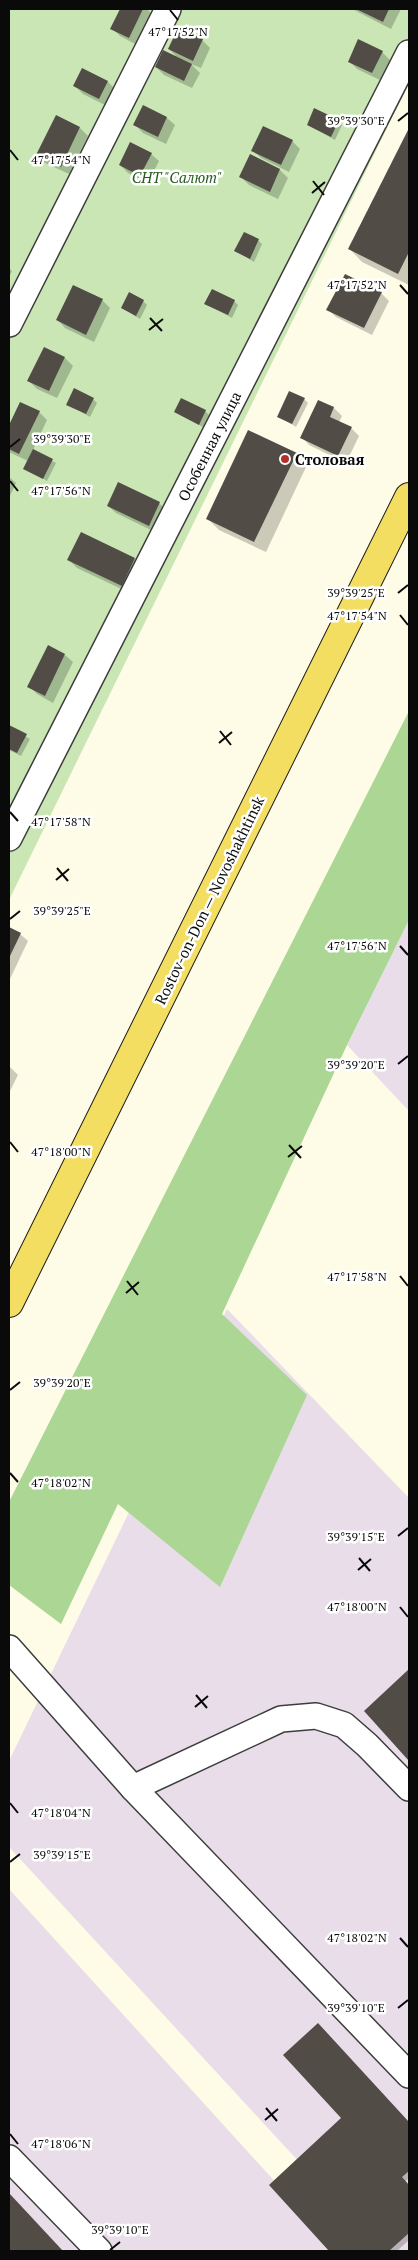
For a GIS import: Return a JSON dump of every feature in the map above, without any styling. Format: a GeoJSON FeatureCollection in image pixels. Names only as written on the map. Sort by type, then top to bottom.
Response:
{"type":"FeatureCollection","features":[{"type":"Feature","properties":{"kind":"main road","name":"Rostov-on-Don — Novoshakhtinsk"},"geometry":{"type":"LineString","coordinates":[[9,1303],[409,497]]}},
{"type":"Feature","properties":{"kind":"street"},"geometry":{"type":"LineString","coordinates":[[9,324],[168,9]]}},
{"type":"Feature","properties":{"kind":"street","name":"Особенная улица"},"geometry":{"type":"LineString","coordinates":[[9,838],[409,54]]}},
{"type":"Feature","properties":{"kind":"street"},"geometry":{"type":"LineString","coordinates":[[9,1648],[133,1788],[409,2076]]}},
{"type":"Feature","properties":{"kind":"street"},"geometry":{"type":"LineString","coordinates":[[133,1788],[281,1719],[316,1716],[344,1726],[367,1745],[409,1788]]}},
{"type":"Feature","properties":{"kind":"street"},"geometry":{"type":"LineString","coordinates":[[9,2158],[98,2251]]}},
{"type":"Feature","properties":{"kind":"shaded area"},"geometry":{"type":"Polygon","coordinates":[[[409,920],[409,1111],[347,1045],[409,920]]]}},
{"type":"Feature","properties":{"kind":"shaded area"},"geometry":{"type":"Polygon","coordinates":[[[227,1309],[409,1498],[409,2251],[381,2251],[9,1847],[9,1761],[227,1309]]]}},
{"type":"Feature","properties":{"kind":"shaded area"},"geometry":{"type":"Polygon","coordinates":[[[9,1889],[338,2251],[9,2251],[9,1889]]]}},
{"type":"Feature","properties":{"kind":"green space","name":"СНТ \"Салют\""},"geometry":{"type":"Polygon","coordinates":[[[9,9],[409,9],[409,83],[9,900],[9,9]]]}},
{"type":"Feature","properties":{"kind":"green space"},"geometry":{"type":"Polygon","coordinates":[[[409,711],[409,920],[347,1045],[222,1314],[307,1395],[220,1587],[118,1504],[61,1624],[9,1585],[9,1502],[409,711]]]}},
{"type":"Feature","properties":{"kind":"building"},"geometry":{"type":"Polygon","coordinates":[[[120,9],[143,9],[129,38],[110,29],[120,9]]]}},
{"type":"Feature","properties":{"kind":"building"},"geometry":{"type":"Polygon","coordinates":[[[356,9],[389,9],[383,22],[356,9]]]}},
{"type":"Feature","properties":{"kind":"building"},"geometry":{"type":"Polygon","coordinates":[[[178,28],[203,39],[193,61],[168,49],[178,28]]]}},
{"type":"Feature","properties":{"kind":"building"},"geometry":{"type":"Polygon","coordinates":[[[358,39],[383,51],[372,73],[348,62],[358,39]]]}},
{"type":"Feature","properties":{"kind":"building"},"geometry":{"type":"Polygon","coordinates":[[[163,50],[192,64],[184,81],[155,67],[163,50]]]}},
{"type":"Feature","properties":{"kind":"building"},"geometry":{"type":"Polygon","coordinates":[[[82,68],[108,81],[99,99],[73,86],[82,68]]]}},
{"type":"Feature","properties":{"kind":"building"},"geometry":{"type":"Polygon","coordinates":[[[143,105],[167,117],[158,137],[133,125],[143,105]]]}},
{"type":"Feature","properties":{"kind":"building"},"geometry":{"type":"Polygon","coordinates":[[[314,108],[339,120],[331,137],[307,125],[314,108]]]}},
{"type":"Feature","properties":{"kind":"building"},"geometry":{"type":"Polygon","coordinates":[[[56,115],[80,127],[61,167],[36,155],[56,115]]]}},
{"type":"Feature","properties":{"kind":"building"},"geometry":{"type":"Polygon","coordinates":[[[263,126],[293,140],[281,165],[251,151],[263,126]]]}},
{"type":"Feature","properties":{"kind":"building"},"geometry":{"type":"Polygon","coordinates":[[[408,130],[409,252],[398,274],[348,249],[408,130]]]}},
{"type":"Feature","properties":{"kind":"building"},"geometry":{"type":"Polygon","coordinates":[[[130,142],[152,153],[140,176],[119,165],[130,142]]]}},
{"type":"Feature","properties":{"kind":"building"},"geometry":{"type":"Polygon","coordinates":[[[250,154],[280,169],[270,192],[239,177],[250,154]]]}},
{"type":"Feature","properties":{"kind":"building"},"geometry":{"type":"Polygon","coordinates":[[[244,232],[259,239],[250,259],[234,251],[244,232]]]}},
{"type":"Feature","properties":{"kind":"building"},"geometry":{"type":"Polygon","coordinates":[[[345,274],[382,292],[364,328],[326,310],[345,274]]]}},
{"type":"Feature","properties":{"kind":"building"},"geometry":{"type":"Polygon","coordinates":[[[73,285],[103,299],[86,335],[56,320],[73,285]]]}},
{"type":"Feature","properties":{"kind":"building"},"geometry":{"type":"Polygon","coordinates":[[[212,289],[235,300],[228,315],[204,304],[212,289]]]}},
{"type":"Feature","properties":{"kind":"building"},"geometry":{"type":"Polygon","coordinates":[[[129,292],[144,300],[136,316],[121,308],[129,292]]]}},
{"type":"Feature","properties":{"kind":"building"},"geometry":{"type":"Polygon","coordinates":[[[44,347],[65,357],[49,391],[27,381],[44,347]]]}},
{"type":"Feature","properties":{"kind":"building"},"geometry":{"type":"Polygon","coordinates":[[[74,388],[94,398],[86,414],[66,405],[74,388]]]}},
{"type":"Feature","properties":{"kind":"building"},"geometry":{"type":"Polygon","coordinates":[[[289,391],[305,398],[292,424],[277,417],[289,391]]]}},
{"type":"Feature","properties":{"kind":"building"},"geometry":{"type":"Polygon","coordinates":[[[181,398],[206,410],[199,425],[174,412],[181,398]]]}},
{"type":"Feature","properties":{"kind":"building"},"geometry":{"type":"Polygon","coordinates":[[[318,400],[334,407],[330,417],[352,427],[338,456],[300,438],[318,400]]]}},
{"type":"Feature","properties":{"kind":"building"},"geometry":{"type":"Polygon","coordinates":[[[20,402],[40,411],[19,454],[9,449],[9,425],[20,402]]]}},
{"type":"Feature","properties":{"kind":"building"},"geometry":{"type":"Polygon","coordinates":[[[248,430],[297,453],[254,542],[206,519],[248,430]]]}},
{"type":"Feature","properties":{"kind":"building"},"geometry":{"type":"Polygon","coordinates":[[[33,449],[53,459],[43,479],[23,469],[33,449]]]}},
{"type":"Feature","properties":{"kind":"building"},"geometry":{"type":"Polygon","coordinates":[[[118,482],[160,502],[149,526],[107,506],[118,482]]]}},
{"type":"Feature","properties":{"kind":"building"},"geometry":{"type":"Polygon","coordinates":[[[81,532],[135,558],[122,586],[67,560],[81,532]]]}},
{"type":"Feature","properties":{"kind":"building"},"geometry":{"type":"Polygon","coordinates":[[[48,645],[65,654],[45,696],[27,687],[48,645]]]}},
{"type":"Feature","properties":{"kind":"building"},"geometry":{"type":"Polygon","coordinates":[[[9,725],[27,734],[17,753],[9,749],[9,725]]]}},
{"type":"Feature","properties":{"kind":"building"},"geometry":{"type":"Polygon","coordinates":[[[9,927],[21,933],[9,958],[9,927]]]}},
{"type":"Feature","properties":{"kind":"building"},"geometry":{"type":"Polygon","coordinates":[[[409,1669],[409,1761],[364,1711],[409,1669]]]}},
{"type":"Feature","properties":{"kind":"building"},"geometry":{"type":"Polygon","coordinates":[[[318,2023],[409,2122],[409,2171],[402,2177],[409,2185],[409,2233],[389,2251],[329,2251],[269,2185],[341,2118],[283,2055],[318,2023]]]}},
{"type":"Feature","properties":{"kind":"building"},"geometry":{"type":"Polygon","coordinates":[[[9,2193],[63,2251],[9,2251],[9,2193]]]}},
{"type":"Feature","properties":{"kind":"place","name":"Столовая"},"geometry":{"type":"Point","coordinates":[285,459]}}]}
